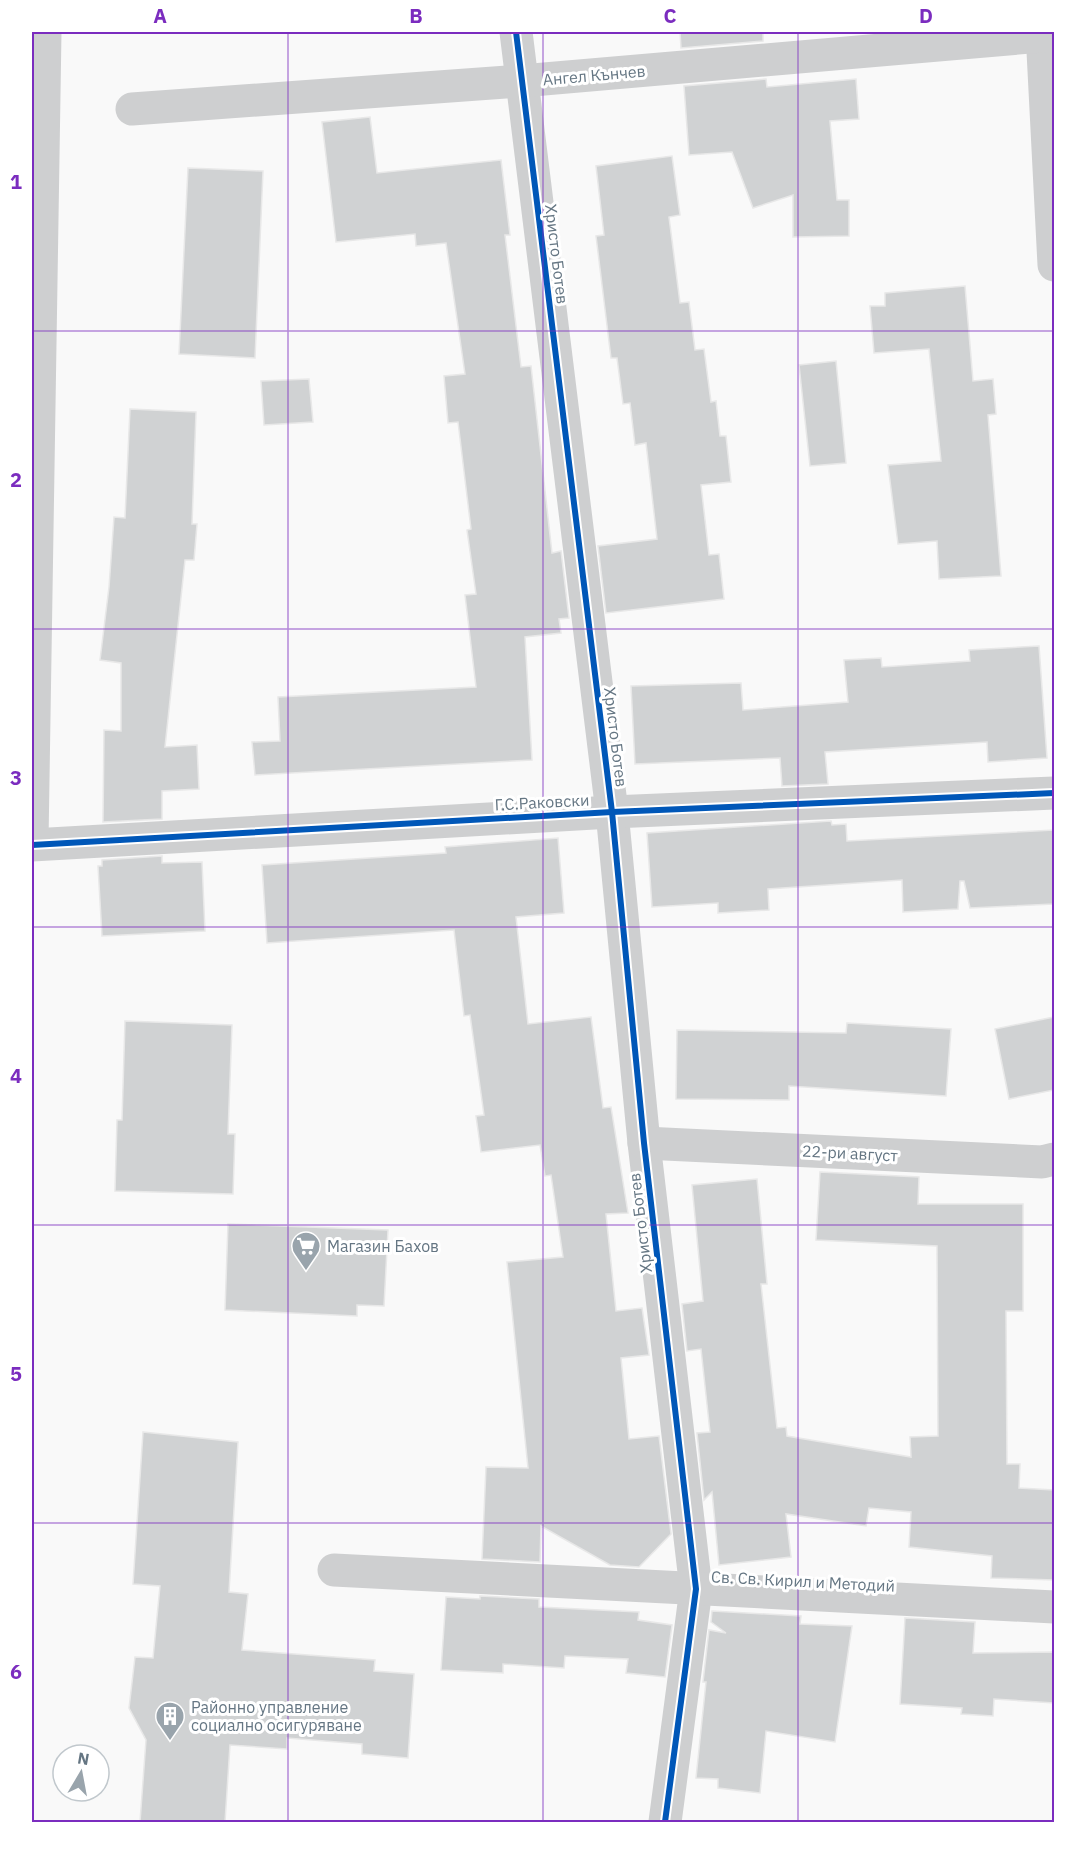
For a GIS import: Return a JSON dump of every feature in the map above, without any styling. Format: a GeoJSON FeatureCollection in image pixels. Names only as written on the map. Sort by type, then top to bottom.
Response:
{"type":"FeatureCollection","features":[{"type":"Feature","properties":{"kind":"street"},"geometry":{"type":"LineString","coordinates":[[32,843],[45,32]]}},
{"type":"Feature","properties":{"kind":"street","name":"Христо Ботев"},"geometry":{"type":"LineString","coordinates":[[516,32],[612,812],[644,1143],[696,1589],[665,1822]]}},
{"type":"Feature","properties":{"kind":"street"},"geometry":{"type":"LineString","coordinates":[[1046,34],[1054,265]]}},
{"type":"Feature","properties":{"kind":"street","name":"Ангел Кънчев"},"geometry":{"type":"LineString","coordinates":[[132,109],[521,81],[1046,34]]}},
{"type":"Feature","properties":{"kind":"street","name":"Г.С.Раковски"},"geometry":{"type":"LineString","coordinates":[[32,843],[612,812],[1054,793]]}},
{"type":"Feature","properties":{"kind":"street","name":"22-ри август"},"geometry":{"type":"LineString","coordinates":[[644,1143],[1030,1162],[1054,1159]]}},
{"type":"Feature","properties":{"kind":"street","name":"Св. Св. Кирил и Методий"},"geometry":{"type":"LineString","coordinates":[[334,1570],[1054,1606]]}},
{"type":"Feature","properties":{"kind":"building"},"geometry":{"type":"Polygon","coordinates":[[[680,32],[763,32],[763,41],[681,48],[680,32]]]}},
{"type":"Feature","properties":{"kind":"building"},"geometry":{"type":"Polygon","coordinates":[[[766,79],[767,87],[856,79],[859,119],[830,121],[837,200],[849,200],[849,236],[793,237],[793,195],[753,208],[732,152],[689,155],[684,86],[766,79]]]}},
{"type":"Feature","properties":{"kind":"building"},"geometry":{"type":"Polygon","coordinates":[[[370,117],[377,173],[501,160],[510,235],[505,235],[521,367],[531,366],[552,553],[561,551],[569,618],[559,619],[561,633],[525,637],[532,760],[255,775],[252,742],[280,741],[278,697],[476,687],[465,595],[476,594],[467,530],[471,529],[458,422],[448,423],[444,376],[465,374],[446,243],[416,246],[415,234],[336,242],[322,122],[370,117]]]}},
{"type":"Feature","properties":{"kind":"building"},"geometry":{"type":"Polygon","coordinates":[[[672,156],[680,215],[669,217],[680,303],[689,302],[695,350],[704,349],[711,402],[716,401],[720,436],[726,436],[731,482],[701,485],[709,555],[719,554],[724,599],[606,613],[598,546],[657,539],[646,443],[635,445],[630,403],[623,404],[617,358],[611,358],[596,236],[604,235],[596,166],[672,156]]]}},
{"type":"Feature","properties":{"kind":"building"},"geometry":{"type":"Polygon","coordinates":[[[188,168],[263,171],[255,358],[179,354],[188,168]]]}},
{"type":"Feature","properties":{"kind":"building"},"geometry":{"type":"Polygon","coordinates":[[[965,286],[973,381],[993,379],[996,414],[988,415],[1001,576],[939,579],[937,541],[898,544],[888,465],[941,461],[929,349],[874,353],[870,306],[885,306],[885,293],[965,286]]]}},
{"type":"Feature","properties":{"kind":"building"},"geometry":{"type":"Polygon","coordinates":[[[836,361],[846,463],[810,466],[799,365],[836,361]]]}},
{"type":"Feature","properties":{"kind":"building"},"geometry":{"type":"Polygon","coordinates":[[[309,379],[313,422],[264,425],[261,381],[309,379]]]}},
{"type":"Feature","properties":{"kind":"building"},"geometry":{"type":"Polygon","coordinates":[[[130,409],[196,412],[192,524],[197,524],[194,560],[185,560],[165,747],[197,745],[199,789],[162,791],[162,819],[103,822],[104,730],[121,731],[121,663],[100,660],[109,587],[114,517],[125,518],[130,409]]]}},
{"type":"Feature","properties":{"kind":"building"},"geometry":{"type":"Polygon","coordinates":[[[1039,646],[1047,758],[988,762],[987,742],[825,752],[828,784],[782,786],[780,758],[635,764],[631,686],[741,683],[743,710],[848,702],[844,660],[881,658],[882,667],[970,661],[969,650],[1039,646]]]}},
{"type":"Feature","properties":{"kind":"building"},"geometry":{"type":"Polygon","coordinates":[[[831,821],[832,825],[846,824],[847,841],[1054,830],[1054,904],[970,908],[964,881],[960,881],[958,909],[903,912],[902,880],[768,889],[769,910],[718,913],[718,903],[652,907],[647,833],[831,821]]]}},
{"type":"Feature","properties":{"kind":"building"},"geometry":{"type":"Polygon","coordinates":[[[558,838],[564,913],[516,917],[528,1024],[591,1017],[603,1108],[611,1107],[628,1213],[606,1214],[616,1311],[642,1308],[649,1355],[621,1358],[629,1439],[659,1436],[671,1534],[639,1567],[610,1565],[541,1526],[540,1562],[482,1559],[486,1467],[528,1468],[507,1262],[563,1257],[551,1175],[545,1176],[540,1145],[481,1152],[476,1116],[484,1115],[470,1015],[464,1016],[454,930],[267,943],[262,865],[446,853],[445,847],[558,838]]]}},
{"type":"Feature","properties":{"kind":"building"},"geometry":{"type":"Polygon","coordinates":[[[162,856],[162,863],[202,862],[205,931],[102,936],[98,866],[102,866],[102,860],[162,856]]]}},
{"type":"Feature","properties":{"kind":"building"},"geometry":{"type":"Polygon","coordinates":[[[1054,1017],[1054,1090],[1009,1099],[995,1029],[1054,1017]]]}},
{"type":"Feature","properties":{"kind":"building"},"geometry":{"type":"Polygon","coordinates":[[[125,1021],[232,1025],[228,1134],[235,1134],[233,1194],[115,1191],[117,1120],[122,1120],[125,1021]]]}},
{"type":"Feature","properties":{"kind":"building"},"geometry":{"type":"Polygon","coordinates":[[[847,1023],[951,1029],[946,1096],[789,1086],[789,1100],[676,1099],[677,1030],[846,1033],[847,1023]]]}},
{"type":"Feature","properties":{"kind":"building"},"geometry":{"type":"Polygon","coordinates":[[[820,1172],[919,1177],[918,1204],[1023,1204],[1023,1311],[1006,1311],[1007,1464],[1020,1464],[1019,1488],[1054,1490],[1054,1580],[991,1578],[992,1556],[909,1547],[911,1512],[869,1508],[866,1526],[786,1514],[791,1557],[719,1565],[712,1492],[704,1500],[697,1433],[710,1432],[701,1349],[687,1351],[682,1304],[703,1301],[692,1185],[757,1179],[767,1284],[761,1284],[777,1428],[786,1427],[787,1436],[911,1457],[910,1437],[938,1436],[937,1246],[816,1240],[820,1172]]]}},
{"type":"Feature","properties":{"kind":"building","name":"Магазин Бахов"},"geometry":{"type":"Polygon","coordinates":[[[228,1224],[388,1230],[384,1306],[357,1305],[357,1316],[225,1310],[228,1224]]]}},
{"type":"Feature","properties":{"kind":"building"},"geometry":{"type":"Polygon","coordinates":[[[143,1432],[238,1442],[229,1592],[248,1594],[242,1650],[375,1660],[374,1671],[414,1674],[408,1758],[362,1754],[362,1744],[287,1738],[287,1749],[230,1745],[225,1822],[140,1822],[146,1740],[129,1708],[135,1657],[153,1658],[160,1586],[133,1584],[143,1432]]]}},
{"type":"Feature","properties":{"kind":"building"},"geometry":{"type":"Polygon","coordinates":[[[480,1596],[539,1599],[539,1607],[639,1612],[638,1620],[672,1625],[665,1677],[626,1673],[628,1659],[565,1656],[564,1668],[503,1664],[503,1673],[441,1670],[446,1597],[480,1599],[480,1596]]]}},
{"type":"Feature","properties":{"kind":"building"},"geometry":{"type":"Polygon","coordinates":[[[712,1611],[801,1616],[800,1624],[852,1626],[835,1742],[766,1731],[760,1793],[718,1788],[718,1779],[696,1778],[709,1630],[726,1633],[711,1622],[712,1611]]]}},
{"type":"Feature","properties":{"kind":"building"},"geometry":{"type":"Polygon","coordinates":[[[905,1618],[975,1622],[973,1653],[1054,1652],[1054,1703],[994,1699],[993,1716],[961,1714],[962,1708],[900,1704],[905,1618]]]}},
{"type":"Feature","properties":{"kind":"cycle path"},"geometry":{"type":"LineString","coordinates":[[516,32],[612,812],[644,1143],[696,1589],[665,1822]]}},
{"type":"Feature","properties":{"kind":"cycle path"},"geometry":{"type":"LineString","coordinates":[[32,845],[612,812],[1054,793]]}},
{"type":"Feature","properties":{"kind":"place","name":"Магазин Бахов"},"geometry":{"type":"Point","coordinates":[306,1272]}},
{"type":"Feature","properties":{"kind":"place","name":"Районно управление социално осигуряване"},"geometry":{"type":"Point","coordinates":[170,1742]}}]}
